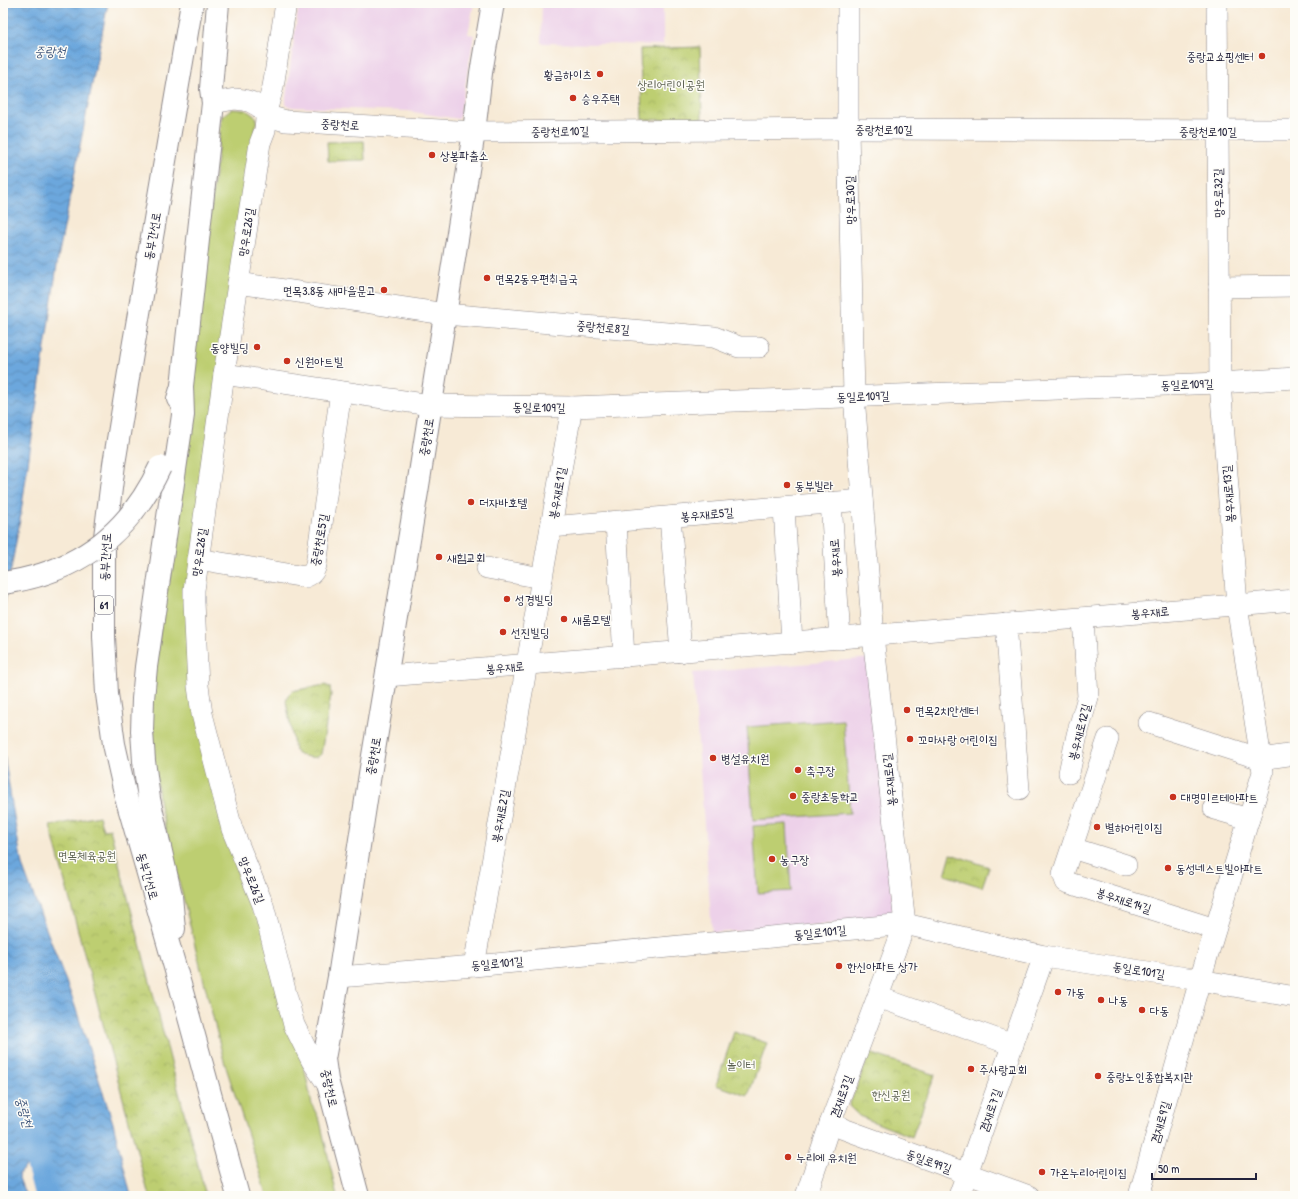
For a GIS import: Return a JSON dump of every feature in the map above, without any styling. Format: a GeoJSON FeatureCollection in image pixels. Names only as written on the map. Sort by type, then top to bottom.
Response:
{"type":"FeatureCollection","features":[{"type":"Feature","properties":{"kind":"main road","name":"동부간선로"},"geometry":{"type":"LineString","coordinates":[[192,3],[130,362],[114,464],[104,545],[103,588],[107,694],[114,744],[126,797],[181,988],[238,1196]]}},
{"type":"Feature","properties":{"kind":"main road"},"geometry":{"type":"LineString","coordinates":[[214,103],[211,89],[218,3]]}},
{"type":"Feature","properties":{"kind":"main road"},"geometry":{"type":"LineString","coordinates":[[181,988],[171,896],[159,849],[149,799],[144,761],[142,731],[143,699],[146,667],[183,415],[182,386],[214,103],[219,90],[232,3]]}},
{"type":"Feature","properties":{"kind":"main road","name":"중랑천로"},"geometry":{"type":"LineString","coordinates":[[358,1196],[328,1085],[324,1067],[324,1059],[339,977],[370,774],[474,132],[481,73],[493,3]]}},
{"type":"Feature","properties":{"kind":"main road"},"geometry":{"type":"LineString","coordinates":[[3,583],[51,572],[69,564],[87,554],[119,529],[154,481],[160,467],[182,386]]}},
{"type":"Feature","properties":{"kind":"street","name":"망우로26길"},"geometry":{"type":"LineString","coordinates":[[286,3],[273,87],[268,103],[265,130],[260,143],[224,374],[198,559],[194,602],[198,686],[202,714],[232,829],[263,905],[294,1025],[309,1056],[328,1085]]}},
{"type":"Feature","properties":{"kind":"street","name":"망우로30길"},"geometry":{"type":"LineString","coordinates":[[848,3],[848,129],[854,396]]}},
{"type":"Feature","properties":{"kind":"street","name":"망우로32길"},"geometry":{"type":"LineString","coordinates":[[1216,3],[1220,383]]}},
{"type":"Feature","properties":{"kind":"street","name":"중랑천로"},"geometry":{"type":"LineString","coordinates":[[214,103],[244,100],[260,107],[267,116],[286,121],[474,132]]}},
{"type":"Feature","properties":{"kind":"street","name":"중랑천로10길"},"geometry":{"type":"LineString","coordinates":[[474,132],[848,129],[1295,130]]}},
{"type":"Feature","properties":{"kind":"street"},"geometry":{"type":"LineString","coordinates":[[238,284],[445,314]]}},
{"type":"Feature","properties":{"kind":"street"},"geometry":{"type":"LineString","coordinates":[[1219,287],[1295,286]]}},
{"type":"Feature","properties":{"kind":"street","name":"중랑천로8길"},"geometry":{"type":"LineString","coordinates":[[445,314],[714,337],[738,347],[759,347]]}},
{"type":"Feature","properties":{"kind":"street"},"geometry":{"type":"LineString","coordinates":[[224,374],[430,405]]}},
{"type":"Feature","properties":{"kind":"street","name":"동일로109길"},"geometry":{"type":"LineString","coordinates":[[430,405],[572,407],[1220,383],[1295,378]]}},
{"type":"Feature","properties":{"kind":"street","name":"봉우재로13길"},"geometry":{"type":"LineString","coordinates":[[1220,383],[1237,605]]}},
{"type":"Feature","properties":{"kind":"street","name":"중랑천로5길"},"geometry":{"type":"LineString","coordinates":[[198,559],[305,577],[314,572],[341,392]]}},
{"type":"Feature","properties":{"kind":"street"},"geometry":{"type":"LineString","coordinates":[[854,396],[873,636]]}},
{"type":"Feature","properties":{"kind":"street","name":"봉우재로1길"},"geometry":{"type":"LineString","coordinates":[[527,665],[572,407]]}},
{"type":"Feature","properties":{"kind":"street","name":"봉우재로5길"},"geometry":{"type":"LineString","coordinates":[[551,528],[862,500]]}},
{"type":"Feature","properties":{"kind":"street","name":"봉우재로"},"geometry":{"type":"LineString","coordinates":[[831,502],[840,638]]}},
{"type":"Feature","properties":{"kind":"street"},"geometry":{"type":"LineString","coordinates":[[784,507],[792,642]]}},
{"type":"Feature","properties":{"kind":"street"},"geometry":{"type":"LineString","coordinates":[[670,517],[681,652]]}},
{"type":"Feature","properties":{"kind":"street"},"geometry":{"type":"LineString","coordinates":[[616,522],[624,657]]}},
{"type":"Feature","properties":{"kind":"street"},"geometry":{"type":"LineString","coordinates":[[487,568],[542,578]]}},
{"type":"Feature","properties":{"kind":"street","name":"봉우재로"},"geometry":{"type":"LineString","coordinates":[[387,676],[1295,600]]}},
{"type":"Feature","properties":{"kind":"street"},"geometry":{"type":"LineString","coordinates":[[1200,980],[1263,775],[1237,605]]}},
{"type":"Feature","properties":{"kind":"street","name":"봉우재로12길"},"geometry":{"type":"LineString","coordinates":[[1069,774],[1077,735],[1088,696],[1083,618]]}},
{"type":"Feature","properties":{"kind":"street"},"geometry":{"type":"LineString","coordinates":[[1006,624],[1019,789]]}},
{"type":"Feature","properties":{"kind":"street","name":"봉우재로6길"},"geometry":{"type":"LineString","coordinates":[[873,636],[905,924]]}},
{"type":"Feature","properties":{"kind":"street","name":"봉우재로2길"},"geometry":{"type":"LineString","coordinates":[[474,966],[527,665]]}},
{"type":"Feature","properties":{"kind":"street"},"geometry":{"type":"LineString","coordinates":[[1149,723],[1261,759],[1295,754]]}},
{"type":"Feature","properties":{"kind":"street","name":"봉우재로14길"},"geometry":{"type":"LineString","coordinates":[[1108,739],[1063,874],[1066,882],[1215,929]]}},
{"type":"Feature","properties":{"kind":"street"},"geometry":{"type":"LineString","coordinates":[[1214,808],[1249,819]]}},
{"type":"Feature","properties":{"kind":"street"},"geometry":{"type":"LineString","coordinates":[[1072,848],[1126,865]]}},
{"type":"Feature","properties":{"kind":"street","name":"동일로101길"},"geometry":{"type":"LineString","coordinates":[[339,977],[474,966],[905,924],[1044,956],[1200,980],[1295,997]]}},
{"type":"Feature","properties":{"kind":"street","name":"겸재로3길"},"geometry":{"type":"LineString","coordinates":[[806,1196],[830,1124],[905,924]]}},
{"type":"Feature","properties":{"kind":"street","name":"겸재로7길"},"geometry":{"type":"LineString","coordinates":[[959,1196],[1044,956]]}},
{"type":"Feature","properties":{"kind":"street","name":"겸재로9길"},"geometry":{"type":"LineString","coordinates":[[1139,1196],[1200,980]]}},
{"type":"Feature","properties":{"kind":"street"},"geometry":{"type":"LineString","coordinates":[[878,997],[1013,1045]]}},
{"type":"Feature","properties":{"kind":"street","name":"동일로99길"},"geometry":{"type":"LineString","coordinates":[[830,1124],[967,1175],[1029,1196]]}},
{"type":"Feature","properties":{"kind":"shaded area"},"geometry":{"type":"Polygon","coordinates":[[[299,3],[474,3],[468,34],[474,35],[459,119],[407,111],[287,106],[286,97],[299,3]]]}},
{"type":"Feature","properties":{"kind":"shaded area"},"geometry":{"type":"Polygon","coordinates":[[[542,3],[663,3],[663,45],[541,43],[542,3]]]}},
{"type":"Feature","properties":{"kind":"shaded area","name":"중랑초등학교"},"geometry":{"type":"Polygon","coordinates":[[[873,658],[894,919],[712,933],[693,673],[873,658]]]}},
{"type":"Feature","properties":{"kind":"green space","name":"상리어린이공원"},"geometry":{"type":"Polygon","coordinates":[[[700,47],[702,119],[642,120],[640,49],[700,47]]]}},
{"type":"Feature","properties":{"kind":"green space"},"geometry":{"type":"Polygon","coordinates":[[[231,109],[246,110],[257,118],[191,684],[301,1052],[312,1105],[320,1121],[337,1196],[267,1196],[224,1061],[160,806],[149,721],[222,116],[231,109]]]}},
{"type":"Feature","properties":{"kind":"green space"},"geometry":{"type":"Polygon","coordinates":[[[364,141],[365,160],[328,161],[327,142],[364,141]]]}},
{"type":"Feature","properties":{"kind":"green space"},"geometry":{"type":"Polygon","coordinates":[[[325,685],[330,687],[331,695],[321,754],[316,757],[301,755],[295,751],[286,701],[288,695],[292,691],[325,685]]]}},
{"type":"Feature","properties":{"kind":"green space","name":"축구장"},"geometry":{"type":"Polygon","coordinates":[[[843,720],[850,813],[753,820],[747,727],[843,720]]]}},
{"type":"Feature","properties":{"kind":"green space","name":"면목체육공원"},"geometry":{"type":"Polygon","coordinates":[[[99,816],[103,830],[110,829],[206,1196],[149,1196],[50,826],[99,816]]]}},
{"type":"Feature","properties":{"kind":"green space","name":"농구장"},"geometry":{"type":"Polygon","coordinates":[[[787,824],[791,891],[758,893],[753,826],[787,824]]]}},
{"type":"Feature","properties":{"kind":"green space"},"geometry":{"type":"Polygon","coordinates":[[[951,854],[989,867],[982,887],[945,875],[951,854]]]}},
{"type":"Feature","properties":{"kind":"green space","name":"놀이터"},"geometry":{"type":"Polygon","coordinates":[[[734,1032],[767,1043],[748,1096],[716,1085],[734,1032]]]}},
{"type":"Feature","properties":{"kind":"green space","name":"한신공원"},"geometry":{"type":"Polygon","coordinates":[[[870,1053],[935,1075],[912,1137],[859,1116],[849,1106],[870,1053]]]}},
{"type":"Feature","properties":{"kind":"water","name":"중랑천"},"geometry":{"type":"Polygon","coordinates":[[[3,3],[108,3],[58,258],[19,526],[3,612],[3,3]]]}},
{"type":"Feature","properties":{"kind":"water","name":"중랑천"},"geometry":{"type":"Polygon","coordinates":[[[3,738],[5,761],[22,865],[73,1000],[113,1123],[131,1196],[47,1196],[45,1185],[47,1185],[47,1174],[42,1166],[37,1150],[32,1152],[32,1165],[27,1166],[20,1172],[19,1178],[26,1196],[3,1196],[3,738]]]}},
{"type":"Feature","properties":{"kind":"waterway","name":"중랑천"},"geometry":{"type":"LineString","coordinates":[[27,1118],[47,1196]]}},
{"type":"Feature","properties":{"kind":"place","name":"중랑교쇼핑센터"},"geometry":{"type":"Point","coordinates":[1262,56]}},
{"type":"Feature","properties":{"kind":"place","name":"황금하이츠"},"geometry":{"type":"Point","coordinates":[600,74]}},
{"type":"Feature","properties":{"kind":"place","name":"승우주택"},"geometry":{"type":"Point","coordinates":[573,98]}},
{"type":"Feature","properties":{"kind":"place","name":"상봉파출소"},"geometry":{"type":"Point","coordinates":[432,155]}},
{"type":"Feature","properties":{"kind":"place","name":"면목2동우편취급국"},"geometry":{"type":"Point","coordinates":[487,278]}},
{"type":"Feature","properties":{"kind":"place","name":"면목3.8동 새마을문고"},"geometry":{"type":"Point","coordinates":[384,290]}},
{"type":"Feature","properties":{"kind":"place","name":"동양빌딩"},"geometry":{"type":"Point","coordinates":[257,347]}},
{"type":"Feature","properties":{"kind":"place","name":"신원아트빌"},"geometry":{"type":"Point","coordinates":[287,361]}},
{"type":"Feature","properties":{"kind":"place","name":"동부빌라"},"geometry":{"type":"Point","coordinates":[787,485]}},
{"type":"Feature","properties":{"kind":"place","name":"더자바호텔"},"geometry":{"type":"Point","coordinates":[471,502]}},
{"type":"Feature","properties":{"kind":"place","name":"새힘교회"},"geometry":{"type":"Point","coordinates":[439,557]}},
{"type":"Feature","properties":{"kind":"place","name":"성경빌딩"},"geometry":{"type":"Point","coordinates":[507,599]}},
{"type":"Feature","properties":{"kind":"place","name":"새롬모텔"},"geometry":{"type":"Point","coordinates":[564,619]}},
{"type":"Feature","properties":{"kind":"place","name":"선진빌딩"},"geometry":{"type":"Point","coordinates":[503,632]}},
{"type":"Feature","properties":{"kind":"place","name":"면목2치안센터"},"geometry":{"type":"Point","coordinates":[907,710]}},
{"type":"Feature","properties":{"kind":"place","name":"꼬마사랑 어린이집"},"geometry":{"type":"Point","coordinates":[910,739]}},
{"type":"Feature","properties":{"kind":"place","name":"병설유치원"},"geometry":{"type":"Point","coordinates":[713,758]}},
{"type":"Feature","properties":{"kind":"place","name":"축구장"},"geometry":{"type":"Point","coordinates":[798,770]}},
{"type":"Feature","properties":{"kind":"place","name":"중랑초등학교"},"geometry":{"type":"Point","coordinates":[793,796]}},
{"type":"Feature","properties":{"kind":"place","name":"대명미르테아파트"},"geometry":{"type":"Point","coordinates":[1173,797]}},
{"type":"Feature","properties":{"kind":"place","name":"별하어린이집"},"geometry":{"type":"Point","coordinates":[1097,827]}},
{"type":"Feature","properties":{"kind":"place","name":"농구장"},"geometry":{"type":"Point","coordinates":[772,859]}},
{"type":"Feature","properties":{"kind":"place","name":"동성네스트빌아파트"},"geometry":{"type":"Point","coordinates":[1168,868]}},
{"type":"Feature","properties":{"kind":"place","name":"한신아파트 상가"},"geometry":{"type":"Point","coordinates":[839,966]}},
{"type":"Feature","properties":{"kind":"place","name":"가동"},"geometry":{"type":"Point","coordinates":[1058,992]}},
{"type":"Feature","properties":{"kind":"place","name":"나동"},"geometry":{"type":"Point","coordinates":[1101,1000]}},
{"type":"Feature","properties":{"kind":"place","name":"다동"},"geometry":{"type":"Point","coordinates":[1142,1010]}},
{"type":"Feature","properties":{"kind":"place","name":"주사랑교회"},"geometry":{"type":"Point","coordinates":[971,1069]}},
{"type":"Feature","properties":{"kind":"place","name":"중랑노인종합복지관"},"geometry":{"type":"Point","coordinates":[1098,1076]}},
{"type":"Feature","properties":{"kind":"place","name":"누리에 유치원"},"geometry":{"type":"Point","coordinates":[788,1157]}},
{"type":"Feature","properties":{"kind":"place","name":"가온누리어린이집"},"geometry":{"type":"Point","coordinates":[1042,1172]}}]}
